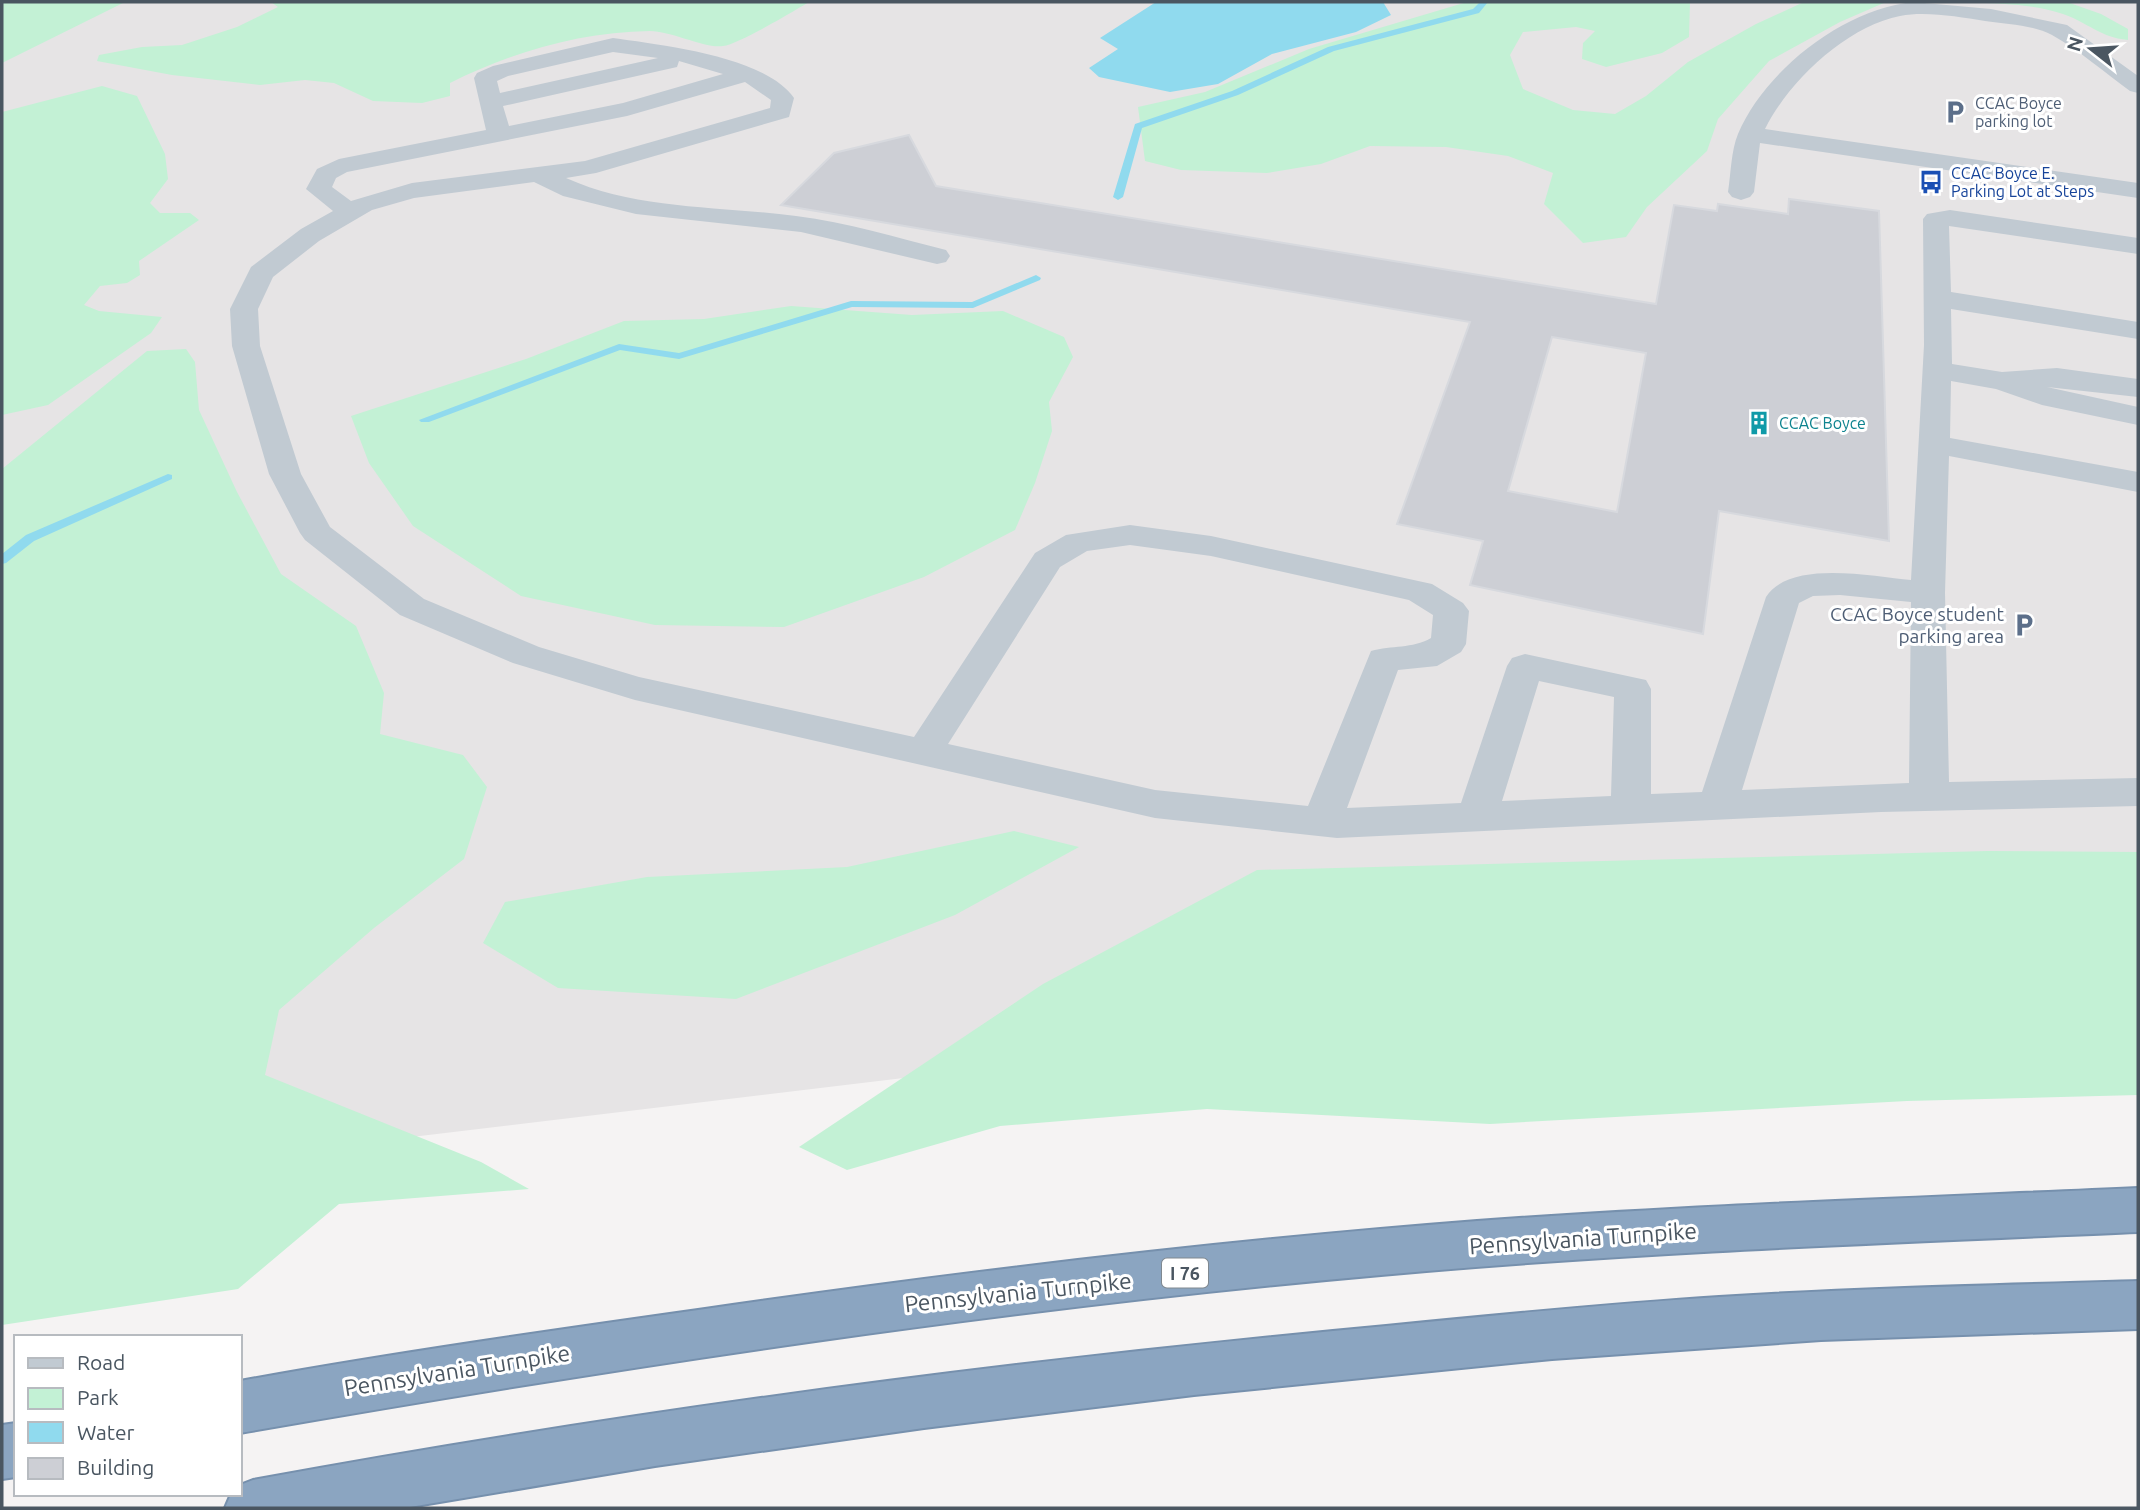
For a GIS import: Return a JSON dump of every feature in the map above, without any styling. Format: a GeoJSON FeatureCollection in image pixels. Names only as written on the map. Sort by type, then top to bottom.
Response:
{"type":"FeatureCollection","features":[{"type":"Feature","properties":{"kind":"highway","name":"Pennsylvania Turnpike"},"geometry":{"type":"LineString","coordinates":[[242,1407],[576,1352],[877,1308],[1225,1269],[1474,1245],[1724,1228],[2138,1210]]}},
{"type":"Feature","properties":{"kind":"highway"},"geometry":{"type":"LineString","coordinates":[[253,1508],[376,1485],[760,1424],[1137,1375],[1518,1338],[1774,1318],[2138,1305]]}},
{"type":"Feature","properties":{"kind":"lane"},"geometry":{"type":"LineString","coordinates":[[1741,192],[1750,134],[1790,78],[1820,47],[1880,15],[1900,9],[1922,9],[2023,21],[2059,30],[2138,86]]}},
{"type":"Feature","properties":{"kind":"lane"},"geometry":{"type":"LineString","coordinates":[[499,135],[485,78],[502,71],[603,46],[692,56],[758,79],[783,98],[780,112],[587,168],[412,191],[363,205],[310,235],[261,273],[244,309],[246,346],[285,474],[317,533],[412,607],[526,655],[635,688],[1155,804],[1322,822],[1718,804],[2138,792]]}},
{"type":"Feature","properties":{"kind":"lane"},"geometry":{"type":"LineString","coordinates":[[350,212],[319,189],[326,174],[339,166],[627,109],[746,75]]}},
{"type":"Feature","properties":{"kind":"lane"},"geometry":{"type":"LineString","coordinates":[[1750,134],[2138,191]]}},
{"type":"Feature","properties":{"kind":"lane"},"geometry":{"type":"LineString","coordinates":[[539,175],[562,188],[624,203],[804,224],[937,256]]}},
{"type":"Feature","properties":{"kind":"lane"},"geometry":{"type":"LineString","coordinates":[[1929,797],[1928,593],[1936,370],[1936,219],[1950,218],[2138,246]]}},
{"type":"Feature","properties":{"kind":"lane"},"geometry":{"type":"LineString","coordinates":[[1937,298],[2138,330]]}},
{"type":"Feature","properties":{"kind":"lane"},"geometry":{"type":"LineString","coordinates":[[1936,370],[2003,381],[2053,399],[2138,416]]}},
{"type":"Feature","properties":{"kind":"lane"},"geometry":{"type":"LineString","coordinates":[[2003,381],[2057,377],[2138,388]]}},
{"type":"Feature","properties":{"kind":"lane"},"geometry":{"type":"LineString","coordinates":[[1934,444],[2138,482]]}},
{"type":"Feature","properties":{"kind":"lane"},"geometry":{"type":"LineString","coordinates":[[924,752],[1047,561],[1078,542],[1130,535],[1211,546],[1420,592],[1451,611],[1448,644],[1424,658],[1384,659],[1322,822]]}},
{"type":"Feature","properties":{"kind":"lane"},"geometry":{"type":"LineString","coordinates":[[1718,804],[1783,597],[1806,585],[1840,584],[1928,593]]}},
{"type":"Feature","properties":{"kind":"lane"},"geometry":{"type":"LineString","coordinates":[[1477,816],[1525,666],[1633,689],[1631,809]]}},
{"type":"Feature","properties":{"kind":"shaded area"},"geometry":{"type":"Polygon","coordinates":[[[2,2],[2138,2],[2138,1005],[1262,1035],[286,1152],[2,1201],[2,2]]]}},
{"type":"Feature","properties":{"kind":"green space"},"geometry":{"type":"Polygon","coordinates":[[[2,2],[125,2],[2,63],[2,2]]]}},
{"type":"Feature","properties":{"kind":"green space"},"geometry":{"type":"Polygon","coordinates":[[[271,2],[809,2],[753,34],[723,46],[707,45],[650,31],[598,35],[547,46],[474,72],[450,83],[450,96],[422,103],[373,101],[334,83],[305,80],[260,85],[172,75],[97,61],[99,55],[142,47],[182,45],[237,27],[278,7],[271,2]]]}},
{"type":"Feature","properties":{"kind":"green space"},"geometry":{"type":"Polygon","coordinates":[[[1467,2],[1690,2],[1689,37],[1662,53],[1606,67],[1582,59],[1583,43],[1595,31],[1576,27],[1523,32],[1510,55],[1523,89],[1573,110],[1615,114],[1646,96],[1688,62],[1756,24],[1804,2],[1886,2],[1840,22],[1769,61],[1718,119],[1707,151],[1647,207],[1626,237],[1583,243],[1544,204],[1553,173],[1508,156],[1446,147],[1370,146],[1321,164],[1267,173],[1181,170],[1145,161],[1138,107],[1205,92],[1309,49],[1467,2]]]}},
{"type":"Feature","properties":{"kind":"green space"},"geometry":{"type":"Polygon","coordinates":[[[1971,2],[2067,2],[2101,14],[2128,29],[2128,40],[2109,36],[2072,18],[2041,8],[1971,2]]]}},
{"type":"Feature","properties":{"kind":"green space"},"geometry":{"type":"Polygon","coordinates":[[[102,86],[137,96],[165,154],[168,179],[150,203],[160,213],[190,213],[199,220],[139,261],[140,275],[127,283],[100,286],[84,305],[99,311],[162,317],[151,333],[48,405],[2,415],[2,112],[102,86]]]}},
{"type":"Feature","properties":{"kind":"green space"},"geometry":{"type":"Polygon","coordinates":[[[791,306],[912,315],[1003,311],[1064,337],[1073,357],[1049,402],[1052,431],[1035,483],[1015,530],[924,577],[784,627],[655,625],[521,596],[413,526],[369,463],[351,416],[526,359],[624,321],[704,319],[791,306]]]}},
{"type":"Feature","properties":{"kind":"green space"},"geometry":{"type":"Polygon","coordinates":[[[186,349],[195,362],[199,410],[237,492],[281,574],[356,626],[384,693],[380,734],[463,755],[487,787],[464,859],[374,928],[279,1010],[265,1075],[481,1162],[529,1189],[339,1204],[238,1289],[2,1325],[2,469],[147,351],[186,349]]]}},
{"type":"Feature","properties":{"kind":"green space"},"geometry":{"type":"Polygon","coordinates":[[[1014,831],[1079,847],[955,915],[736,999],[558,988],[483,943],[505,902],[647,877],[847,867],[1014,831]]]}},
{"type":"Feature","properties":{"kind":"green space"},"geometry":{"type":"Polygon","coordinates":[[[1988,851],[2138,852],[2138,1095],[1907,1101],[1490,1124],[1207,1109],[1000,1126],[847,1170],[799,1147],[1043,984],[1257,870],[1988,851]]]}},
{"type":"Feature","properties":{"kind":"water"},"geometry":{"type":"Polygon","coordinates":[[[1156,2],[1383,2],[1391,15],[1356,32],[1272,54],[1218,84],[1170,92],[1099,77],[1089,68],[1118,49],[1100,38],[1156,2]]]}},
{"type":"Feature","properties":{"kind":"building"},"geometry":{"type":"Polygon","coordinates":[[[909,135],[936,186],[1656,304],[1674,205],[1717,211],[1718,204],[1788,214],[1789,199],[1879,211],[1889,541],[1719,511],[1703,634],[1470,585],[1483,541],[1397,524],[1470,322],[781,205],[834,153],[909,135]],[[1552,337],[1508,491],[1617,512],[1646,353],[1552,337]]]}},
{"type":"Feature","properties":{"kind":"waterway"},"geometry":{"type":"LineString","coordinates":[[1118,197],[1138,126],[1235,93],[1331,49],[1476,11],[1484,2]]}},
{"type":"Feature","properties":{"kind":"waterway"},"geometry":{"type":"LineString","coordinates":[[425,420],[619,347],[679,356],[851,304],[973,305],[1036,278]]}},
{"type":"Feature","properties":{"kind":"waterway"},"geometry":{"type":"LineString","coordinates":[[2,560],[30,538],[168,477]]}},
{"type":"Feature","properties":{"kind":"place","name":"CCAC Boyce parking lot"},"geometry":{"type":"Point","coordinates":[1955,112]}},
{"type":"Feature","properties":{"kind":"place","name":"CCAC Boyce E. Parking Lot at Steps"},"geometry":{"type":"Point","coordinates":[1931,182]}},
{"type":"Feature","properties":{"kind":"place","name":"CCAC Boyce"},"geometry":{"type":"Point","coordinates":[1759,423]}},
{"type":"Feature","properties":{"kind":"place","name":"CCAC Boyce student parking area"},"geometry":{"type":"Point","coordinates":[2024,625]}}]}
